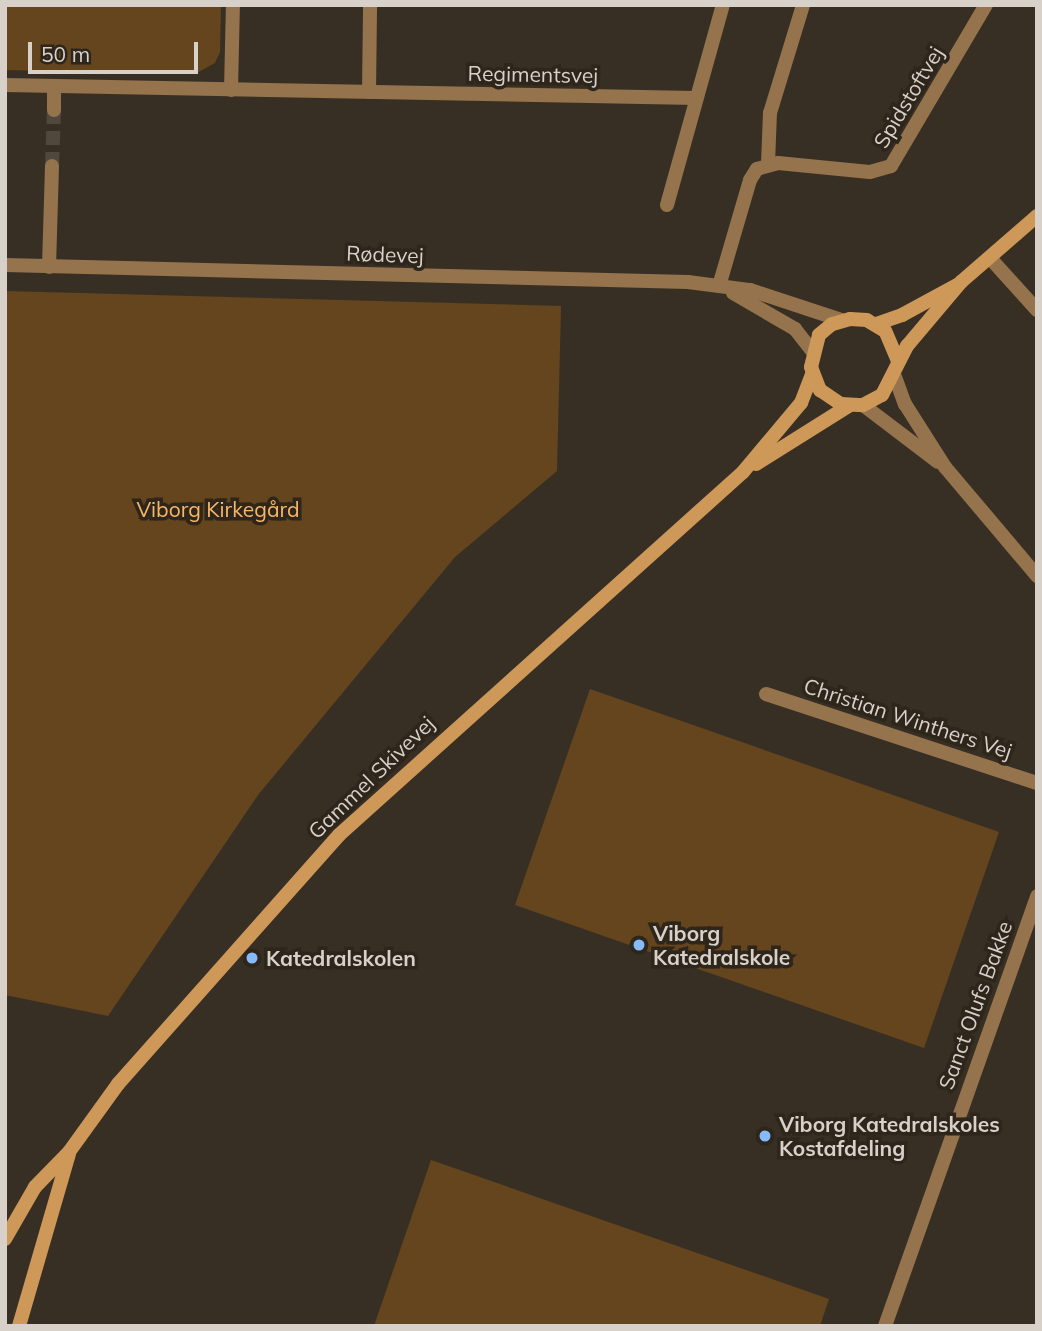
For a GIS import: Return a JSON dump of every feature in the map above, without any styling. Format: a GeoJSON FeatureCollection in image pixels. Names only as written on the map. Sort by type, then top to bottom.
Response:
{"type":"FeatureCollection","features":[{"type":"Feature","properties":{"kind":"main road"},"geometry":{"type":"LineString","coordinates":[[876,324],[902,316],[961,282],[1037,216]]}},
{"type":"Feature","properties":{"kind":"main road"},"geometry":{"type":"LineString","coordinates":[[898,361],[891,340],[876,324],[858,319],[841,320],[819,335],[812,351],[812,375],[826,396],[856,405],[882,395],[895,377],[898,361],[961,282]]}},
{"type":"Feature","properties":{"kind":"main road","name":"Gammel Skivevej"},"geometry":{"type":"LineString","coordinates":[[5,1239],[35,1187],[69,1152],[127,1074],[339,835],[743,472],[801,403],[812,375]]}},
{"type":"Feature","properties":{"kind":"main road","name":"Gammel Skivevej"},"geometry":{"type":"LineString","coordinates":[[743,472],[856,405]]}},
{"type":"Feature","properties":{"kind":"main road","name":"Gammel Skivevej"},"geometry":{"type":"LineString","coordinates":[[19,1326],[69,1152]]}},
{"type":"Feature","properties":{"kind":"street"},"geometry":{"type":"LineString","coordinates":[[231,90],[233,5]]}},
{"type":"Feature","properties":{"kind":"street"},"geometry":{"type":"LineString","coordinates":[[369,92],[370,5]]}},
{"type":"Feature","properties":{"kind":"street"},"geometry":{"type":"LineString","coordinates":[[667,205],[723,5]]}},
{"type":"Feature","properties":{"kind":"street"},"geometry":{"type":"LineString","coordinates":[[719,286],[750,180],[768,164],[770,113],[803,5]]}},
{"type":"Feature","properties":{"kind":"street","name":"Spidstoftvej"},"geometry":{"type":"LineString","coordinates":[[768,164],[870,172],[891,166],[986,5]]}},
{"type":"Feature","properties":{"kind":"street","name":"Regimentsvej"},"geometry":{"type":"LineString","coordinates":[[5,85],[696,98]]}},
{"type":"Feature","properties":{"kind":"street"},"geometry":{"type":"LineString","coordinates":[[54,87],[54,110]]}},
{"type":"Feature","properties":{"kind":"street"},"geometry":{"type":"LineString","coordinates":[[49,267],[52,166]]}},
{"type":"Feature","properties":{"kind":"street"},"geometry":{"type":"LineString","coordinates":[[990,258],[1037,310]]}},
{"type":"Feature","properties":{"kind":"street","name":"Rødevej"},"geometry":{"type":"LineString","coordinates":[[5,265],[719,286],[778,298],[841,320]]}},
{"type":"Feature","properties":{"kind":"street","name":"Rødevej"},"geometry":{"type":"LineString","coordinates":[[719,286],[795,329],[812,351]]}},
{"type":"Feature","properties":{"kind":"street"},"geometry":{"type":"LineString","coordinates":[[895,377],[900,396],[944,467],[1037,576]]}},
{"type":"Feature","properties":{"kind":"street"},"geometry":{"type":"LineString","coordinates":[[856,405],[944,467]]}},
{"type":"Feature","properties":{"kind":"street","name":"Christian Winthers Vej"},"geometry":{"type":"LineString","coordinates":[[766,694],[1037,783]]}},
{"type":"Feature","properties":{"kind":"street","name":"Sanct Olufs Bakke"},"geometry":{"type":"LineString","coordinates":[[885,1326],[1037,896]]}},
{"type":"Feature","properties":{"kind":"green space"},"geometry":{"type":"Polygon","coordinates":[[[5,5],[221,5],[220,52],[215,63],[195,74],[5,70],[5,5]]]}},
{"type":"Feature","properties":{"kind":"green space","name":"Viborg Kirkegård"},"geometry":{"type":"Polygon","coordinates":[[[5,291],[561,306],[557,471],[455,557],[258,795],[108,1016],[5,995],[5,291]]]}},
{"type":"Feature","properties":{"kind":"green space"},"geometry":{"type":"Polygon","coordinates":[[[590,689],[999,832],[924,1048],[515,905],[590,689]]]}},
{"type":"Feature","properties":{"kind":"green space"},"geometry":{"type":"Polygon","coordinates":[[[431,1160],[829,1299],[820,1326],[374,1326],[431,1160]]]}},
{"type":"Feature","properties":{"kind":"tunnel"},"geometry":{"type":"LineString","coordinates":[[52,166],[54,110]]}},
{"type":"Feature","properties":{"kind":"place","name":"Viborg Katedralskole"},"geometry":{"type":"Point","coordinates":[639,945]}},
{"type":"Feature","properties":{"kind":"place","name":"Katedralskolen"},"geometry":{"type":"Point","coordinates":[252,958]}},
{"type":"Feature","properties":{"kind":"place","name":"Viborg Katedralskoles Kostafdeling"},"geometry":{"type":"Point","coordinates":[765,1136]}}]}
